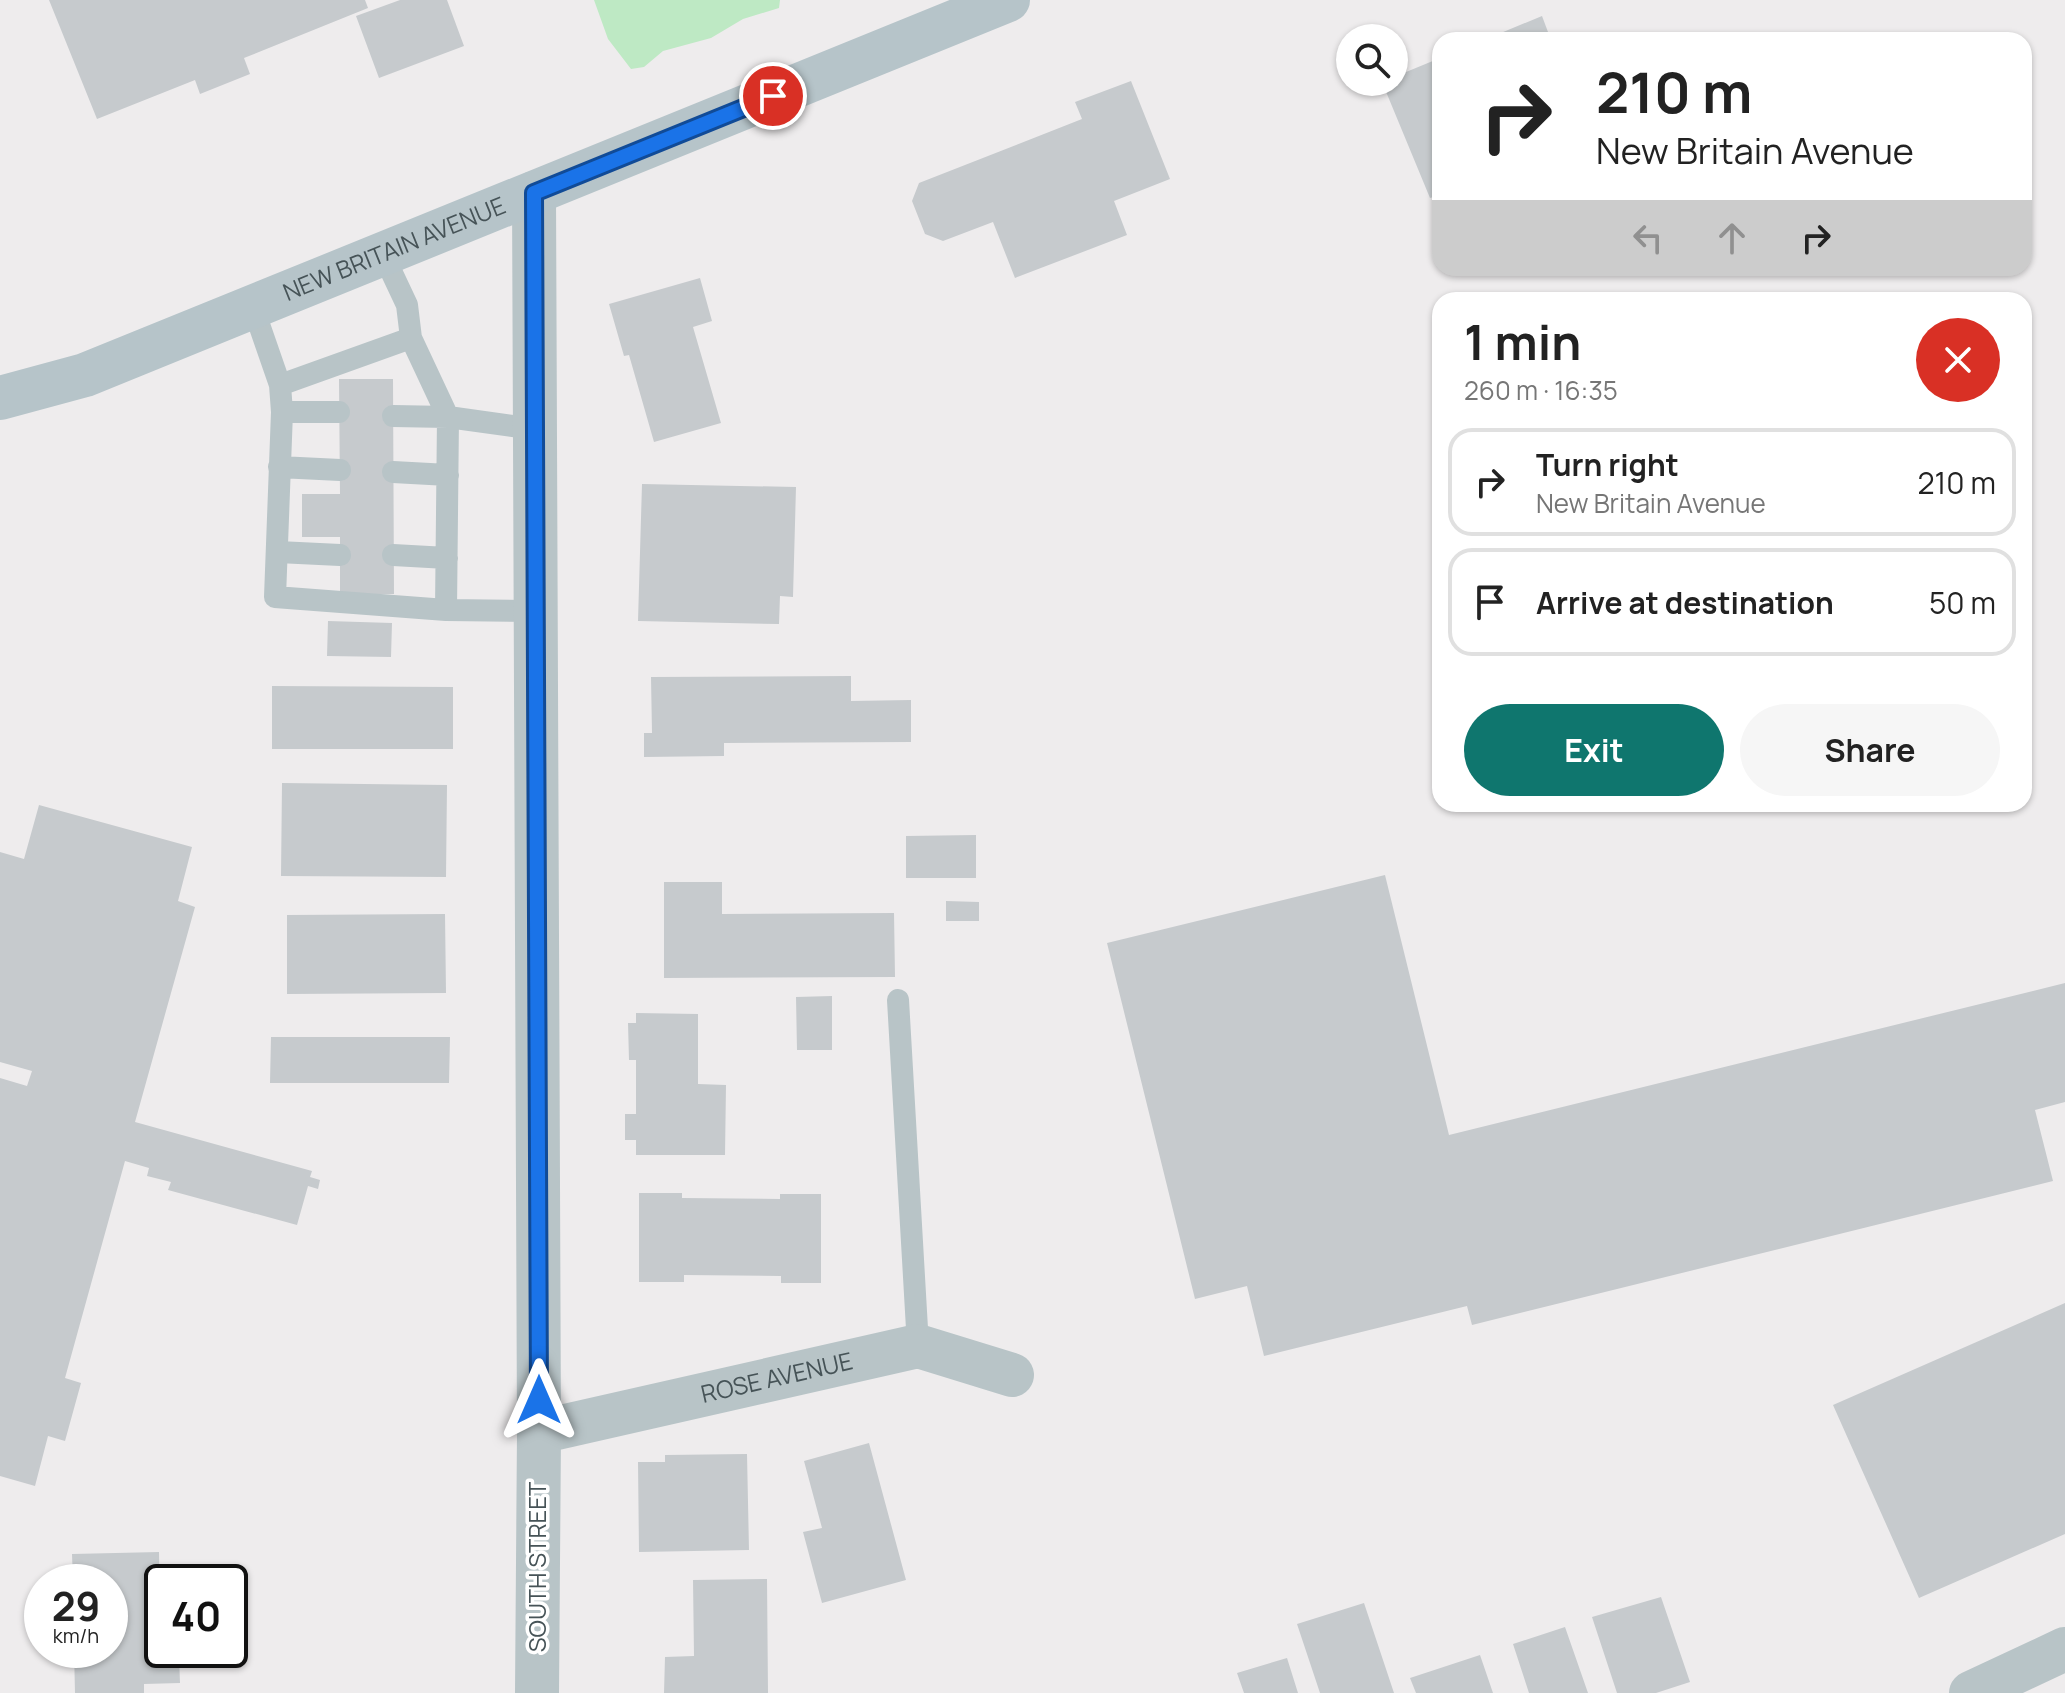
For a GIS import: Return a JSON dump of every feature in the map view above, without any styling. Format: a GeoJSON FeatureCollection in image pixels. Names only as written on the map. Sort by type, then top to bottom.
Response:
{"type":"FeatureCollection","features":[{"type":"Feature","properties":{"kind":"main road","name":"NEW BRITAIN AVENUE"},"geometry":{"type":"LineString","coordinates":[[0,398],[85,375],[1008,0]]}},
{"type":"Feature","properties":{"kind":"street","name":"SOUTH STREET"},"geometry":{"type":"LineString","coordinates":[[534,193],[539,1432],[537,1693]]}},
{"type":"Feature","properties":{"kind":"street","name":"ROSE AVENUE"},"geometry":{"type":"LineString","coordinates":[[539,1432],[918,1346],[1012,1375]]}},
{"type":"Feature","properties":{"kind":"street"},"geometry":{"type":"LineString","coordinates":[[1971,1693],[2065,1649]]}},
{"type":"Feature","properties":{"kind":"lane"},"geometry":{"type":"LineString","coordinates":[[383,254],[407,305],[411,338],[448,417],[446,610]]}},
{"type":"Feature","properties":{"kind":"lane"},"geometry":{"type":"LineString","coordinates":[[253,307],[280,385],[282,412],[275,597],[446,610],[536,611]]}},
{"type":"Feature","properties":{"kind":"lane"},"geometry":{"type":"LineString","coordinates":[[280,385],[411,338]]}},
{"type":"Feature","properties":{"kind":"lane"},"geometry":{"type":"LineString","coordinates":[[282,412],[339,412]]}},
{"type":"Feature","properties":{"kind":"lane"},"geometry":{"type":"LineString","coordinates":[[393,416],[448,417],[535,429]]}},
{"type":"Feature","properties":{"kind":"lane"},"geometry":{"type":"LineString","coordinates":[[279,467],[340,470]]}},
{"type":"Feature","properties":{"kind":"lane"},"geometry":{"type":"LineString","coordinates":[[393,472],[448,475]]}},
{"type":"Feature","properties":{"kind":"lane"},"geometry":{"type":"LineString","coordinates":[[278,552],[340,555]]}},
{"type":"Feature","properties":{"kind":"lane"},"geometry":{"type":"LineString","coordinates":[[393,555],[447,558]]}},
{"type":"Feature","properties":{"kind":"lane"},"geometry":{"type":"LineString","coordinates":[[898,1000],[918,1346]]}},
{"type":"Feature","properties":{"kind":"green space"},"geometry":{"type":"Polygon","coordinates":[[[594,0],[780,0],[779,8],[743,19],[711,38],[663,51],[644,67],[631,69],[608,39],[594,0]]]}},
{"type":"Feature","properties":{"kind":"building"},"geometry":{"type":"Polygon","coordinates":[[[49,0],[365,0],[368,8],[244,58],[250,74],[200,94],[195,80],[97,119],[49,0]]]}},
{"type":"Feature","properties":{"kind":"building"},"geometry":{"type":"Polygon","coordinates":[[[400,0],[447,0],[464,46],[379,78],[356,16],[400,0]]]}},
{"type":"Feature","properties":{"kind":"building"},"geometry":{"type":"Polygon","coordinates":[[[1542,16],[1548,32],[1503,32],[1542,16]]]}},
{"type":"Feature","properties":{"kind":"building"},"geometry":{"type":"Polygon","coordinates":[[[1432,61],[1432,197],[1388,96],[1408,96],[1408,71],[1432,61]]]}},
{"type":"Feature","properties":{"kind":"building"},"geometry":{"type":"Polygon","coordinates":[[[1131,81],[1170,179],[1114,201],[1127,235],[1015,278],[993,222],[943,241],[925,234],[912,201],[919,183],[1082,119],[1075,102],[1131,81]]]}},
{"type":"Feature","properties":{"kind":"building"},"geometry":{"type":"Polygon","coordinates":[[[700,278],[712,321],[693,327],[721,423],[654,442],[629,355],[624,356],[609,304],[700,278]]]}},
{"type":"Feature","properties":{"kind":"building"},"geometry":{"type":"Polygon","coordinates":[[[339,379],[393,379],[394,594],[340,595],[340,537],[302,537],[302,494],[340,494],[339,379]]]}},
{"type":"Feature","properties":{"kind":"building"},"geometry":{"type":"Polygon","coordinates":[[[642,484],[796,487],[793,597],[780,596],[779,624],[638,621],[642,484]]]}},
{"type":"Feature","properties":{"kind":"building"},"geometry":{"type":"Polygon","coordinates":[[[328,621],[392,623],[391,657],[327,656],[328,621]]]}},
{"type":"Feature","properties":{"kind":"building"},"geometry":{"type":"Polygon","coordinates":[[[851,676],[851,701],[911,700],[911,742],[724,743],[724,756],[644,757],[644,733],[652,733],[651,677],[851,676]]]}},
{"type":"Feature","properties":{"kind":"building"},"geometry":{"type":"Polygon","coordinates":[[[272,686],[453,687],[453,749],[272,749],[272,686]]]}},
{"type":"Feature","properties":{"kind":"building"},"geometry":{"type":"Polygon","coordinates":[[[282,783],[447,785],[446,877],[281,876],[282,783]]]}},
{"type":"Feature","properties":{"kind":"building"},"geometry":{"type":"Polygon","coordinates":[[[39,805],[192,847],[178,901],[195,907],[135,1122],[312,1171],[310,1177],[320,1180],[318,1189],[308,1186],[297,1225],[168,1190],[171,1182],[147,1176],[149,1168],[125,1161],[65,1378],[81,1383],[65,1441],[48,1436],[35,1486],[0,1476],[0,1078],[27,1086],[32,1071],[0,1062],[0,852],[24,859],[39,805]]]}},
{"type":"Feature","properties":{"kind":"building"},"geometry":{"type":"Polygon","coordinates":[[[976,835],[976,878],[906,878],[906,836],[976,835]]]}},
{"type":"Feature","properties":{"kind":"building"},"geometry":{"type":"Polygon","coordinates":[[[1385,875],[1449,1135],[2065,983],[2065,1102],[2035,1110],[2053,1181],[1472,1325],[1467,1306],[1264,1356],[1247,1286],[1195,1299],[1107,943],[1385,875]]]}},
{"type":"Feature","properties":{"kind":"building"},"geometry":{"type":"Polygon","coordinates":[[[664,882],[722,882],[722,914],[894,913],[895,977],[664,978],[664,882]]]}},
{"type":"Feature","properties":{"kind":"building"},"geometry":{"type":"Polygon","coordinates":[[[946,901],[979,902],[979,921],[946,921],[946,901]]]}},
{"type":"Feature","properties":{"kind":"building"},"geometry":{"type":"Polygon","coordinates":[[[445,914],[446,993],[287,994],[287,915],[445,914]]]}},
{"type":"Feature","properties":{"kind":"building"},"geometry":{"type":"Polygon","coordinates":[[[832,996],[832,1050],[797,1050],[796,997],[832,996]]]}},
{"type":"Feature","properties":{"kind":"building"},"geometry":{"type":"Polygon","coordinates":[[[636,1013],[698,1014],[698,1084],[726,1085],[725,1155],[636,1155],[636,1140],[625,1140],[625,1114],[636,1114],[636,1060],[629,1060],[628,1023],[636,1023],[636,1013]]]}},
{"type":"Feature","properties":{"kind":"building"},"geometry":{"type":"Polygon","coordinates":[[[271,1037],[450,1037],[449,1083],[270,1083],[271,1037]]]}},
{"type":"Feature","properties":{"kind":"building"},"geometry":{"type":"Polygon","coordinates":[[[639,1193],[682,1193],[682,1198],[780,1199],[780,1194],[821,1194],[821,1283],[781,1283],[781,1276],[684,1275],[684,1282],[639,1282],[639,1193]]]}},
{"type":"Feature","properties":{"kind":"building"},"geometry":{"type":"Polygon","coordinates":[[[2065,1303],[2065,1534],[1919,1598],[1833,1405],[2065,1303]]]}},
{"type":"Feature","properties":{"kind":"building"},"geometry":{"type":"Polygon","coordinates":[[[869,1443],[906,1580],[822,1603],[803,1532],[822,1528],[804,1461],[869,1443]]]}},
{"type":"Feature","properties":{"kind":"building"},"geometry":{"type":"Polygon","coordinates":[[[747,1454],[749,1550],[639,1552],[638,1462],[665,1462],[665,1455],[747,1454]]]}},
{"type":"Feature","properties":{"kind":"building"},"geometry":{"type":"Polygon","coordinates":[[[159,1552],[159,1564],[144,1564],[144,1668],[179,1668],[180,1683],[144,1684],[144,1693],[75,1693],[74,1668],[128,1668],[128,1564],[72,1564],[72,1554],[159,1552]]]}},
{"type":"Feature","properties":{"kind":"building"},"geometry":{"type":"Polygon","coordinates":[[[767,1579],[768,1693],[664,1693],[665,1657],[694,1656],[693,1580],[767,1579]]]}},
{"type":"Feature","properties":{"kind":"building"},"geometry":{"type":"Polygon","coordinates":[[[1661,1597],[1690,1682],[1656,1693],[1617,1693],[1592,1617],[1661,1597]]]}},
{"type":"Feature","properties":{"kind":"building"},"geometry":{"type":"Polygon","coordinates":[[[1364,1603],[1394,1693],[1320,1693],[1297,1624],[1364,1603]]]}},
{"type":"Feature","properties":{"kind":"building"},"geometry":{"type":"Polygon","coordinates":[[[1565,1627],[1588,1693],[1529,1693],[1513,1644],[1565,1627]]]}},
{"type":"Feature","properties":{"kind":"building"},"geometry":{"type":"Polygon","coordinates":[[[1480,1655],[1493,1693],[1416,1693],[1410,1678],[1480,1655]]]}},
{"type":"Feature","properties":{"kind":"building"},"geometry":{"type":"Polygon","coordinates":[[[1287,1658],[1298,1693],[1244,1693],[1237,1673],[1287,1658]]]}},
{"type":"Feature","properties":{"kind":"route"},"geometry":{"type":"LineString","coordinates":[[539,1400],[534,193],[773,96]]}}]}
